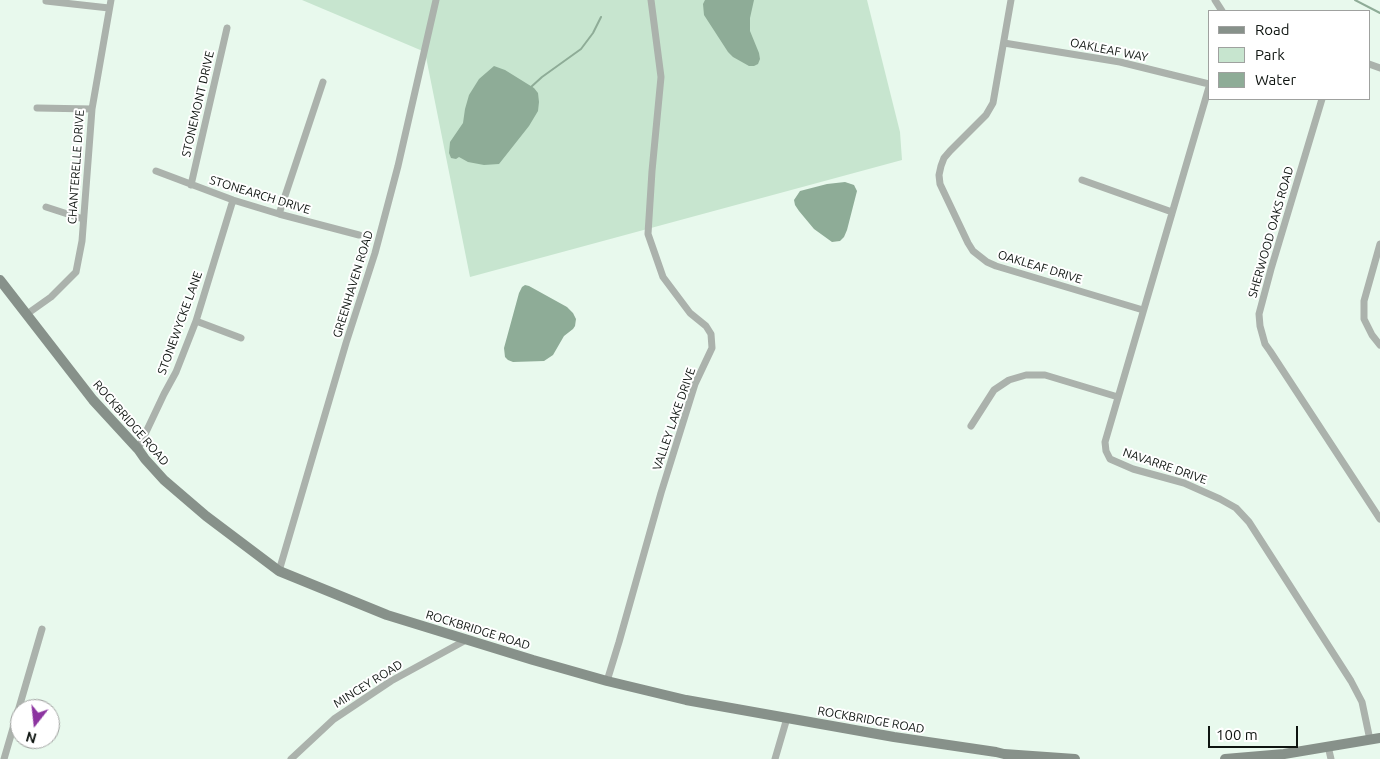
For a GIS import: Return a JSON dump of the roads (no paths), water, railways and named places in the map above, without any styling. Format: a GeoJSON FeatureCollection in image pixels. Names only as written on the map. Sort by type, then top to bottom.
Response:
{"type":"FeatureCollection","features":[{"type":"Feature","properties":{"kind":"main road","name":"ROCKBRIDGE ROAD"},"geometry":{"type":"LineString","coordinates":[[0,280],[93,400],[164,480],[206,516],[278,571],[387,615],[466,640],[607,681],[686,700],[996,755],[1076,759]]}},
{"type":"Feature","properties":{"kind":"main road"},"geometry":{"type":"LineString","coordinates":[[1225,759],[1284,754],[1375,739]]}},
{"type":"Feature","properties":{"kind":"street","name":"CHANTERELLE DRIVE"},"geometry":{"type":"LineString","coordinates":[[27,314],[51,296],[76,272],[82,241],[92,109],[111,0]]}},
{"type":"Feature","properties":{"kind":"street","name":"GREENHAVEN ROAD"},"geometry":{"type":"LineString","coordinates":[[278,571],[375,253],[398,166],[436,0]]}},
{"type":"Feature","properties":{"kind":"street","name":"VALLEY LAKE DRIVE"},"geometry":{"type":"LineString","coordinates":[[607,681],[661,493],[695,384],[712,348],[711,334],[706,326],[690,313],[663,277],[648,234],[661,77],[651,0]]}},
{"type":"Feature","properties":{"kind":"street","name":"OAKLEAF DRIVE"},"geometry":{"type":"LineString","coordinates":[[1011,0],[994,103],[986,115],[944,158],[939,175],[940,184],[968,243],[979,257],[996,266],[1143,310]]}},
{"type":"Feature","properties":{"kind":"street"},"geometry":{"type":"LineString","coordinates":[[46,1],[109,8]]}},
{"type":"Feature","properties":{"kind":"street","name":"STONEMONT DRIVE"},"geometry":{"type":"LineString","coordinates":[[190,185],[227,28]]}},
{"type":"Feature","properties":{"kind":"street","name":"OAKLEAF WAY"},"geometry":{"type":"LineString","coordinates":[[1004,43],[1120,62],[1208,85]]}},
{"type":"Feature","properties":{"kind":"street"},"geometry":{"type":"LineString","coordinates":[[279,214],[323,82]]}},
{"type":"Feature","properties":{"kind":"street","name":"NAVARRE DRIVE"},"geometry":{"type":"LineString","coordinates":[[1208,88],[1105,442],[1106,451],[1110,459],[1133,469],[1184,483],[1236,508],[1249,522],[1350,681],[1362,702],[1365,723],[1375,739]]}},
{"type":"Feature","properties":{"kind":"street","name":"SHERWOOD OAKS ROAD"},"geometry":{"type":"LineString","coordinates":[[1322,100],[1271,269],[1259,314],[1260,326],[1265,344],[1380,519]]}},
{"type":"Feature","properties":{"kind":"street"},"geometry":{"type":"LineString","coordinates":[[37,108],[92,109]]}},
{"type":"Feature","properties":{"kind":"street","name":"STONEARCH DRIVE"},"geometry":{"type":"LineString","coordinates":[[156,171],[233,200],[359,235]]}},
{"type":"Feature","properties":{"kind":"street"},"geometry":{"type":"LineString","coordinates":[[1082,180],[1172,212]]}},
{"type":"Feature","properties":{"kind":"street","name":"STONEWYCKE LANE"},"geometry":{"type":"LineString","coordinates":[[138,449],[176,372],[196,320],[233,200]]}},
{"type":"Feature","properties":{"kind":"street"},"geometry":{"type":"LineString","coordinates":[[46,207],[83,219]]}},
{"type":"Feature","properties":{"kind":"street"},"geometry":{"type":"LineString","coordinates":[[1380,244],[1364,301],[1364,319],[1372,336],[1380,345]]}},
{"type":"Feature","properties":{"kind":"street"},"geometry":{"type":"LineString","coordinates":[[196,320],[241,338]]}},
{"type":"Feature","properties":{"kind":"street"},"geometry":{"type":"LineString","coordinates":[[971,426],[994,390],[1009,380],[1026,375],[1045,375],[1118,397]]}},
{"type":"Feature","properties":{"kind":"street"},"geometry":{"type":"LineString","coordinates":[[4,759],[42,629]]}},
{"type":"Feature","properties":{"kind":"street","name":"MINCEY ROAD"},"geometry":{"type":"LineString","coordinates":[[291,759],[334,719],[391,681],[466,640]]}},
{"type":"Feature","properties":{"kind":"street"},"geometry":{"type":"LineString","coordinates":[[774,759],[787,718]]}},
{"type":"Feature","properties":{"kind":"street"},"geometry":{"type":"LineString","coordinates":[[1328,746],[1331,759]]}},
{"type":"Feature","properties":{"kind":"water"},"geometry":{"type":"Polygon","coordinates":[[[705,0],[754,0],[750,18],[750,31],[759,53],[760,59],[758,64],[749,66],[728,52],[704,15],[703,4],[705,0]]]}},
{"type":"Feature","properties":{"kind":"water"},"geometry":{"type":"Polygon","coordinates":[[[494,66],[505,70],[534,88],[538,93],[538,111],[529,126],[499,164],[484,165],[468,162],[459,157],[456,159],[451,158],[449,153],[450,142],[463,123],[469,95],[479,79],[494,66]]]}},
{"type":"Feature","properties":{"kind":"water"},"geometry":{"type":"Polygon","coordinates":[[[845,182],[854,185],[857,191],[844,237],[840,241],[832,242],[814,229],[799,211],[794,200],[800,191],[827,184],[845,182]]]}},
{"type":"Feature","properties":{"kind":"water"},"geometry":{"type":"Polygon","coordinates":[[[525,285],[567,307],[576,319],[573,329],[564,336],[553,355],[544,361],[513,362],[505,357],[504,348],[519,293],[525,285]]]}},
{"type":"Feature","properties":{"kind":"waterway"},"geometry":{"type":"LineString","coordinates":[[1355,0],[1380,13]]}},
{"type":"Feature","properties":{"kind":"waterway"},"geometry":{"type":"LineString","coordinates":[[531,87],[581,49],[593,33],[601,17]]}}]}
